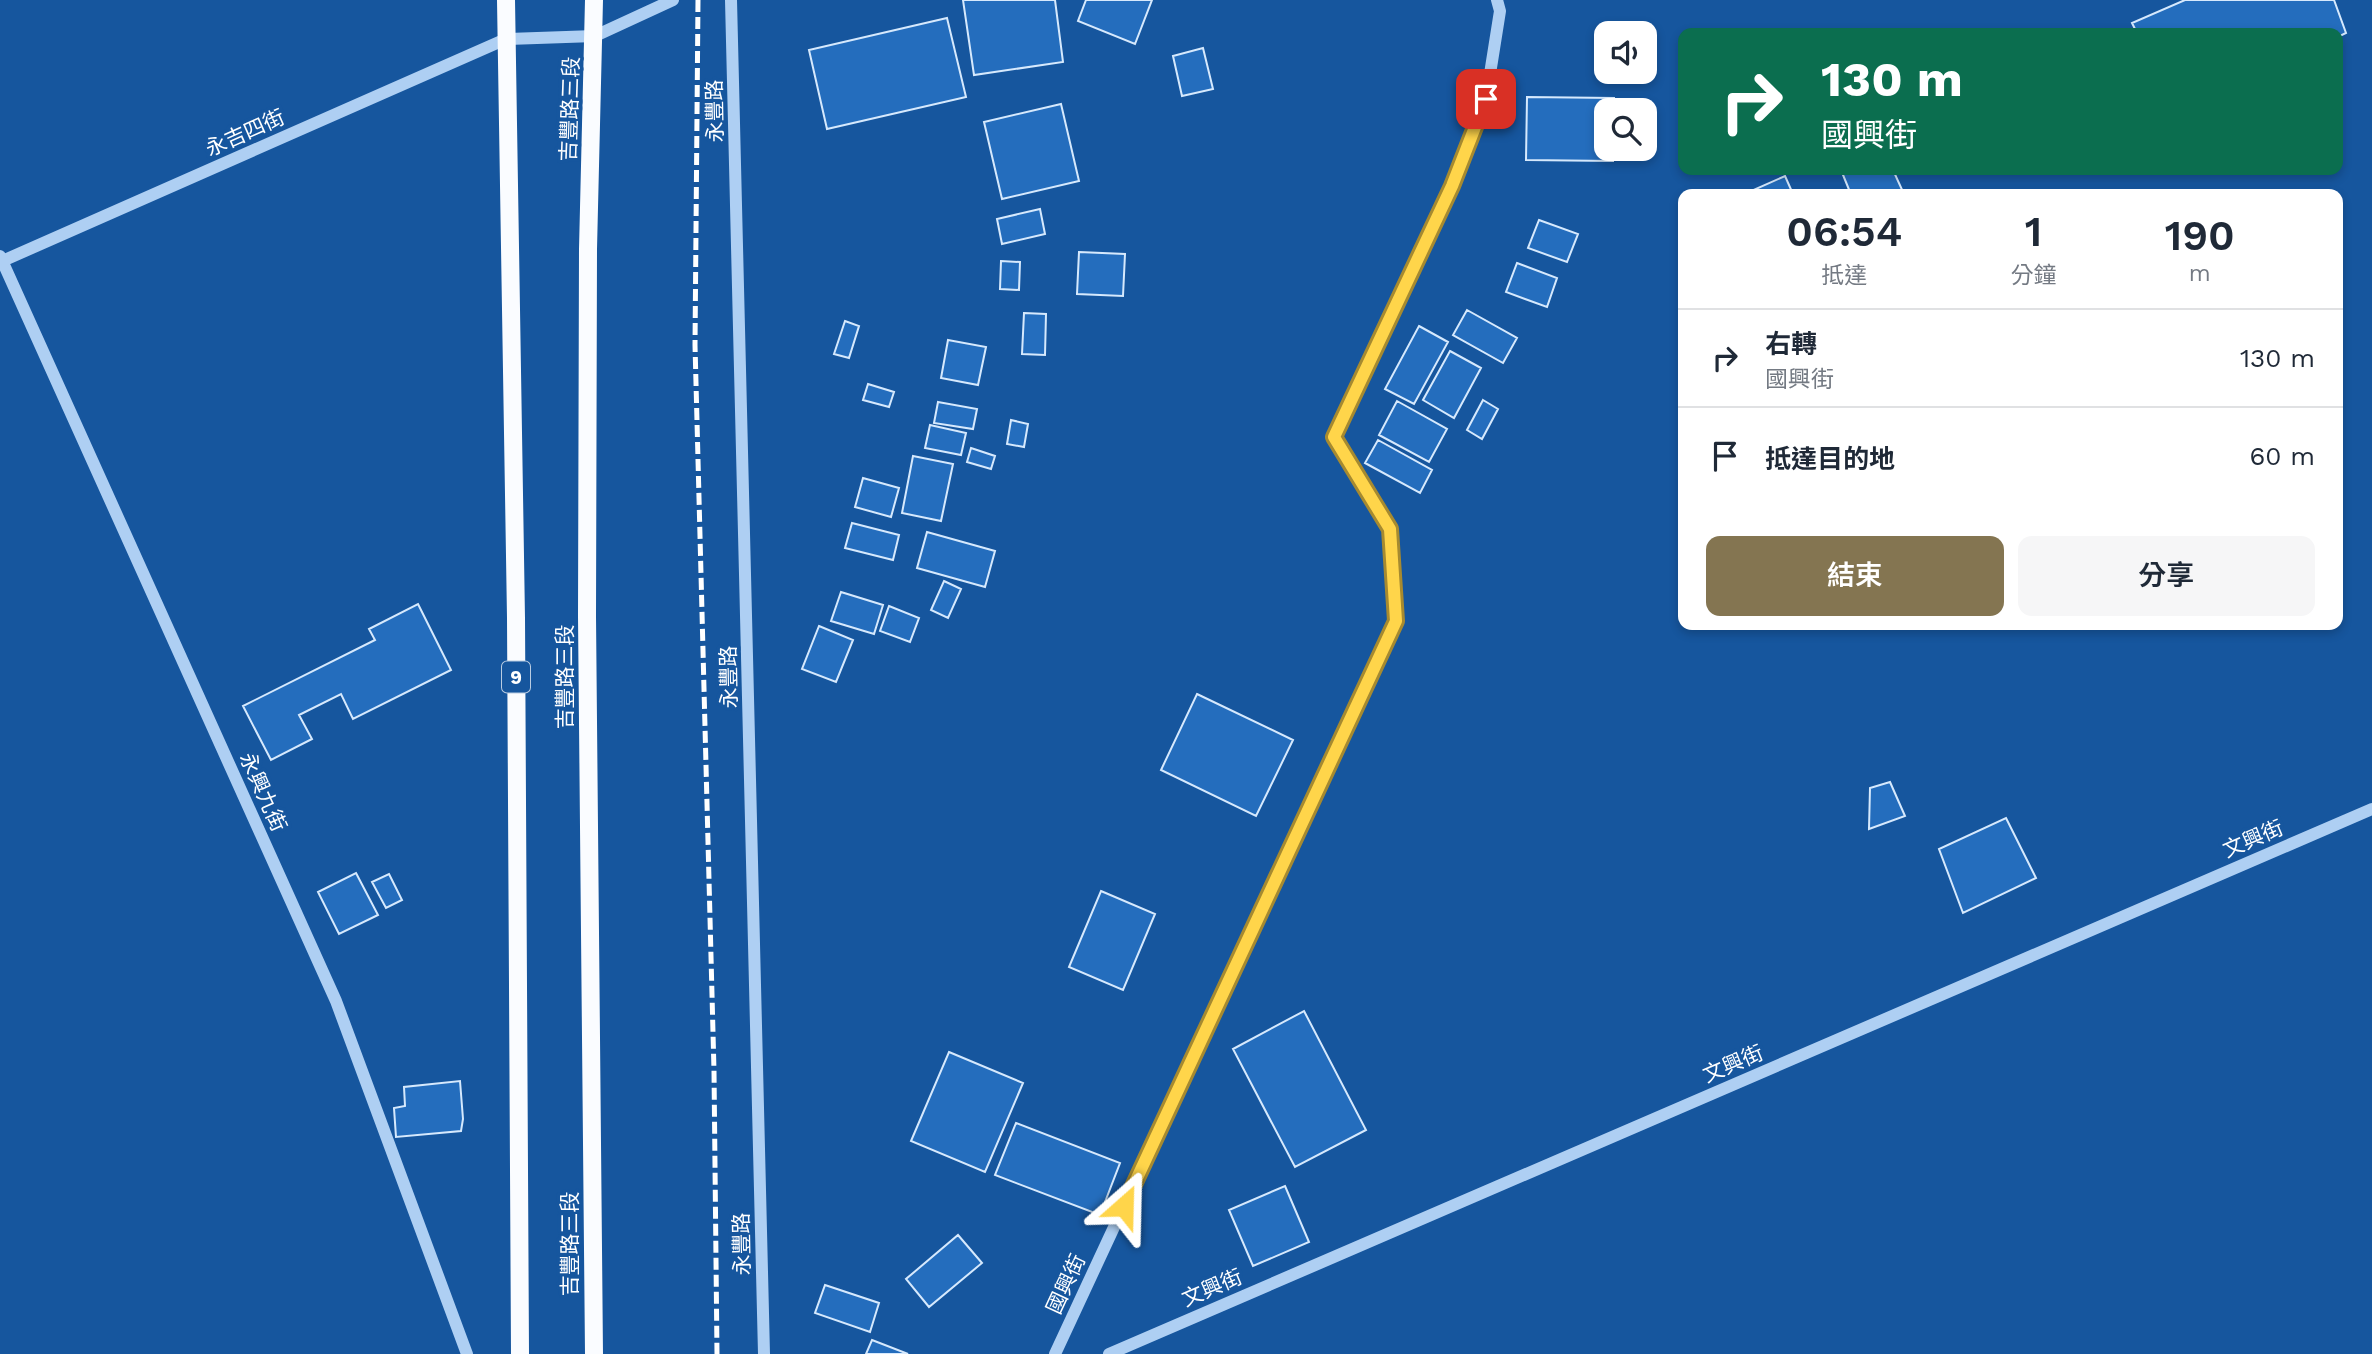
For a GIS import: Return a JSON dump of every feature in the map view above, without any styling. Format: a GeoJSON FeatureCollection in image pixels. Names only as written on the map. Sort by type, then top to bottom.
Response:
{"type":"FeatureCollection","features":[{"type":"Feature","properties":{"kind":"main road","name":"9"},"geometry":{"type":"LineString","coordinates":[[506,0],[516,618],[520,1354]]}},
{"type":"Feature","properties":{"kind":"main road","name":"吉豐路三段"},"geometry":{"type":"LineString","coordinates":[[594,0],[588,249],[587,575],[594,1354]]}},
{"type":"Feature","properties":{"kind":"street"},"geometry":{"type":"LineString","coordinates":[[506,39],[595,36],[673,0]]}},
{"type":"Feature","properties":{"kind":"street","name":"永豐路"},"geometry":{"type":"LineString","coordinates":[[731,0],[764,1354]]}},
{"type":"Feature","properties":{"kind":"street","name":"國興街"},"geometry":{"type":"LineString","coordinates":[[1055,1354],[1396,621],[1390,529],[1334,437],[1452,186],[1486,99],[1500,11],[1497,0]]}},
{"type":"Feature","properties":{"kind":"street","name":"永吉四街"},"geometry":{"type":"LineString","coordinates":[[1,260],[506,39]]}},
{"type":"Feature","properties":{"kind":"street","name":"永興九街"},"geometry":{"type":"LineString","coordinates":[[1,260],[336,1002],[467,1354]]}},
{"type":"Feature","properties":{"kind":"street","name":"文興街"},"geometry":{"type":"LineString","coordinates":[[1109,1354],[2372,809]]}},
{"type":"Feature","properties":{"kind":"building"},"geometry":{"type":"Polygon","coordinates":[[[963,0],[1055,0],[1063,62],[974,75],[963,0]]]}},
{"type":"Feature","properties":{"kind":"building"},"geometry":{"type":"Polygon","coordinates":[[[1086,0],[1152,0],[1135,44],[1078,21],[1086,0]]]}},
{"type":"Feature","properties":{"kind":"building"},"geometry":{"type":"Polygon","coordinates":[[[2185,0],[2334,0],[2346,33],[2343,34],[2343,28],[2134,28],[2132,23],[2185,0]]]}},
{"type":"Feature","properties":{"kind":"building"},"geometry":{"type":"Polygon","coordinates":[[[947,18],[966,97],[827,129],[809,50],[947,18]]]}},
{"type":"Feature","properties":{"kind":"building"},"geometry":{"type":"Polygon","coordinates":[[[1203,48],[1213,89],[1182,96],[1173,56],[1203,48]]]}},
{"type":"Feature","properties":{"kind":"building"},"geometry":{"type":"Polygon","coordinates":[[[1527,97],[1614,98],[1594,98],[1594,161],[1526,160],[1527,97]]]}},
{"type":"Feature","properties":{"kind":"building"},"geometry":{"type":"Polygon","coordinates":[[[1061,104],[1079,181],[1002,199],[984,122],[1061,104]]]}},
{"type":"Feature","properties":{"kind":"building"},"geometry":{"type":"Polygon","coordinates":[[[1843,175],[1895,175],[1902,189],[1849,189],[1843,175]]]}},
{"type":"Feature","properties":{"kind":"building"},"geometry":{"type":"Polygon","coordinates":[[[1785,176],[1791,189],[1756,189],[1785,176]]]}},
{"type":"Feature","properties":{"kind":"building"},"geometry":{"type":"Polygon","coordinates":[[[1040,209],[1045,234],[1002,244],[997,219],[1040,209]]]}},
{"type":"Feature","properties":{"kind":"building"},"geometry":{"type":"Polygon","coordinates":[[[1539,220],[1578,234],[1567,262],[1528,248],[1539,220]]]}},
{"type":"Feature","properties":{"kind":"building"},"geometry":{"type":"Polygon","coordinates":[[[1079,252],[1125,254],[1123,296],[1077,294],[1079,252]]]}},
{"type":"Feature","properties":{"kind":"building"},"geometry":{"type":"Polygon","coordinates":[[[1001,261],[1020,262],[1019,290],[1000,289],[1001,261]]]}},
{"type":"Feature","properties":{"kind":"building"},"geometry":{"type":"Polygon","coordinates":[[[1517,263],[1557,278],[1547,307],[1506,292],[1517,263]]]}},
{"type":"Feature","properties":{"kind":"building"},"geometry":{"type":"Polygon","coordinates":[[[1467,310],[1517,338],[1503,363],[1453,335],[1467,310]]]}},
{"type":"Feature","properties":{"kind":"building"},"geometry":{"type":"Polygon","coordinates":[[[1024,313],[1046,314],[1045,355],[1022,354],[1024,313]]]}},
{"type":"Feature","properties":{"kind":"building"},"geometry":{"type":"Polygon","coordinates":[[[845,321],[859,326],[849,358],[834,354],[845,321]]]}},
{"type":"Feature","properties":{"kind":"building"},"geometry":{"type":"Polygon","coordinates":[[[1419,326],[1448,342],[1414,404],[1385,389],[1419,326]]]}},
{"type":"Feature","properties":{"kind":"building"},"geometry":{"type":"Polygon","coordinates":[[[948,340],[986,347],[978,385],[941,378],[948,340]]]}},
{"type":"Feature","properties":{"kind":"building"},"geometry":{"type":"Polygon","coordinates":[[[1450,351],[1481,368],[1454,418],[1423,400],[1450,351]]]}},
{"type":"Feature","properties":{"kind":"building"},"geometry":{"type":"Polygon","coordinates":[[[868,384],[894,392],[889,407],[863,400],[868,384]]]}},
{"type":"Feature","properties":{"kind":"building"},"geometry":{"type":"Polygon","coordinates":[[[1483,400],[1498,409],[1482,439],[1467,430],[1483,400]]]}},
{"type":"Feature","properties":{"kind":"building"},"geometry":{"type":"Polygon","coordinates":[[[1397,401],[1447,429],[1429,462],[1379,435],[1397,401]]]}},
{"type":"Feature","properties":{"kind":"building"},"geometry":{"type":"Polygon","coordinates":[[[938,402],[977,409],[973,429],[934,423],[938,402]]]}},
{"type":"Feature","properties":{"kind":"building"},"geometry":{"type":"Polygon","coordinates":[[[1011,420],[1028,424],[1024,447],[1007,444],[1011,420]]]}},
{"type":"Feature","properties":{"kind":"building"},"geometry":{"type":"Polygon","coordinates":[[[930,425],[966,433],[961,455],[925,448],[930,425]]]}},
{"type":"Feature","properties":{"kind":"building"},"geometry":{"type":"Polygon","coordinates":[[[1378,440],[1432,470],[1420,493],[1365,463],[1378,440]]]}},
{"type":"Feature","properties":{"kind":"building"},"geometry":{"type":"Polygon","coordinates":[[[971,448],[995,456],[991,469],[967,462],[971,448]]]}},
{"type":"Feature","properties":{"kind":"building"},"geometry":{"type":"Polygon","coordinates":[[[913,456],[953,464],[941,521],[902,513],[913,456]]]}},
{"type":"Feature","properties":{"kind":"building"},"geometry":{"type":"Polygon","coordinates":[[[863,478],[899,488],[891,517],[855,507],[863,478]]]}},
{"type":"Feature","properties":{"kind":"building"},"geometry":{"type":"Polygon","coordinates":[[[852,523],[899,535],[893,560],[845,548],[852,523]]]}},
{"type":"Feature","properties":{"kind":"building"},"geometry":{"type":"Polygon","coordinates":[[[927,532],[995,551],[985,587],[917,568],[927,532]]]}},
{"type":"Feature","properties":{"kind":"building"},"geometry":{"type":"Polygon","coordinates":[[[944,581],[961,589],[948,618],[931,610],[944,581]]]}},
{"type":"Feature","properties":{"kind":"building"},"geometry":{"type":"Polygon","coordinates":[[[841,592],[883,605],[874,634],[831,621],[841,592]]]}},
{"type":"Feature","properties":{"kind":"building"},"geometry":{"type":"Polygon","coordinates":[[[418,604],[451,670],[353,719],[341,694],[299,715],[312,739],[271,760],[243,706],[375,640],[369,629],[418,604]]]}},
{"type":"Feature","properties":{"kind":"building"},"geometry":{"type":"Polygon","coordinates":[[[889,606],[919,618],[910,642],[880,631],[889,606]]]}},
{"type":"Feature","properties":{"kind":"building"},"geometry":{"type":"Polygon","coordinates":[[[819,626],[853,640],[836,682],[802,669],[819,626]]]}},
{"type":"Feature","properties":{"kind":"building"},"geometry":{"type":"Polygon","coordinates":[[[1197,694],[1293,740],[1256,816],[1161,770],[1197,694]]]}},
{"type":"Feature","properties":{"kind":"building"},"geometry":{"type":"Polygon","coordinates":[[[1890,782],[1905,816],[1869,829],[1870,788],[1890,782]]]}},
{"type":"Feature","properties":{"kind":"building"},"geometry":{"type":"Polygon","coordinates":[[[2006,818],[2036,878],[1963,913],[1939,849],[2006,818]]]}},
{"type":"Feature","properties":{"kind":"building"},"geometry":{"type":"Polygon","coordinates":[[[356,873],[378,915],[339,934],[318,892],[356,873]]]}},
{"type":"Feature","properties":{"kind":"building"},"geometry":{"type":"Polygon","coordinates":[[[389,874],[402,900],[386,908],[372,882],[389,874]]]}},
{"type":"Feature","properties":{"kind":"building"},"geometry":{"type":"Polygon","coordinates":[[[1101,891],[1155,914],[1123,990],[1069,967],[1101,891]]]}},
{"type":"Feature","properties":{"kind":"building"},"geometry":{"type":"Polygon","coordinates":[[[1304,1011],[1366,1130],[1295,1167],[1233,1049],[1304,1011]]]}},
{"type":"Feature","properties":{"kind":"building"},"geometry":{"type":"Polygon","coordinates":[[[949,1052],[1023,1083],[985,1172],[911,1141],[949,1052]]]}},
{"type":"Feature","properties":{"kind":"building"},"geometry":{"type":"Polygon","coordinates":[[[460,1081],[463,1119],[461,1131],[396,1137],[394,1108],[405,1106],[404,1087],[460,1081]]]}},
{"type":"Feature","properties":{"kind":"building"},"geometry":{"type":"Polygon","coordinates":[[[1016,1123],[1120,1163],[1100,1215],[995,1175],[1016,1123]]]}},
{"type":"Feature","properties":{"kind":"building"},"geometry":{"type":"Polygon","coordinates":[[[1285,1186],[1309,1242],[1253,1266],[1229,1210],[1285,1186]]]}},
{"type":"Feature","properties":{"kind":"building"},"geometry":{"type":"Polygon","coordinates":[[[958,1235],[982,1263],[929,1307],[906,1279],[958,1235]]]}},
{"type":"Feature","properties":{"kind":"building"},"geometry":{"type":"Polygon","coordinates":[[[825,1285],[879,1303],[870,1332],[815,1313],[825,1285]]]}},
{"type":"Feature","properties":{"kind":"building"},"geometry":{"type":"Polygon","coordinates":[[[872,1340],[908,1354],[866,1354],[872,1340]]]}},
{"type":"Feature","properties":{"kind":"railway"},"geometry":{"type":"LineString","coordinates":[[698,0],[695,345],[714,1071],[717,1354]]}},
{"type":"Feature","properties":{"kind":"route"},"geometry":{"type":"LineString","coordinates":[[1124,1206],[1396,621],[1390,529],[1334,437],[1452,186],[1486,99]]}}]}
